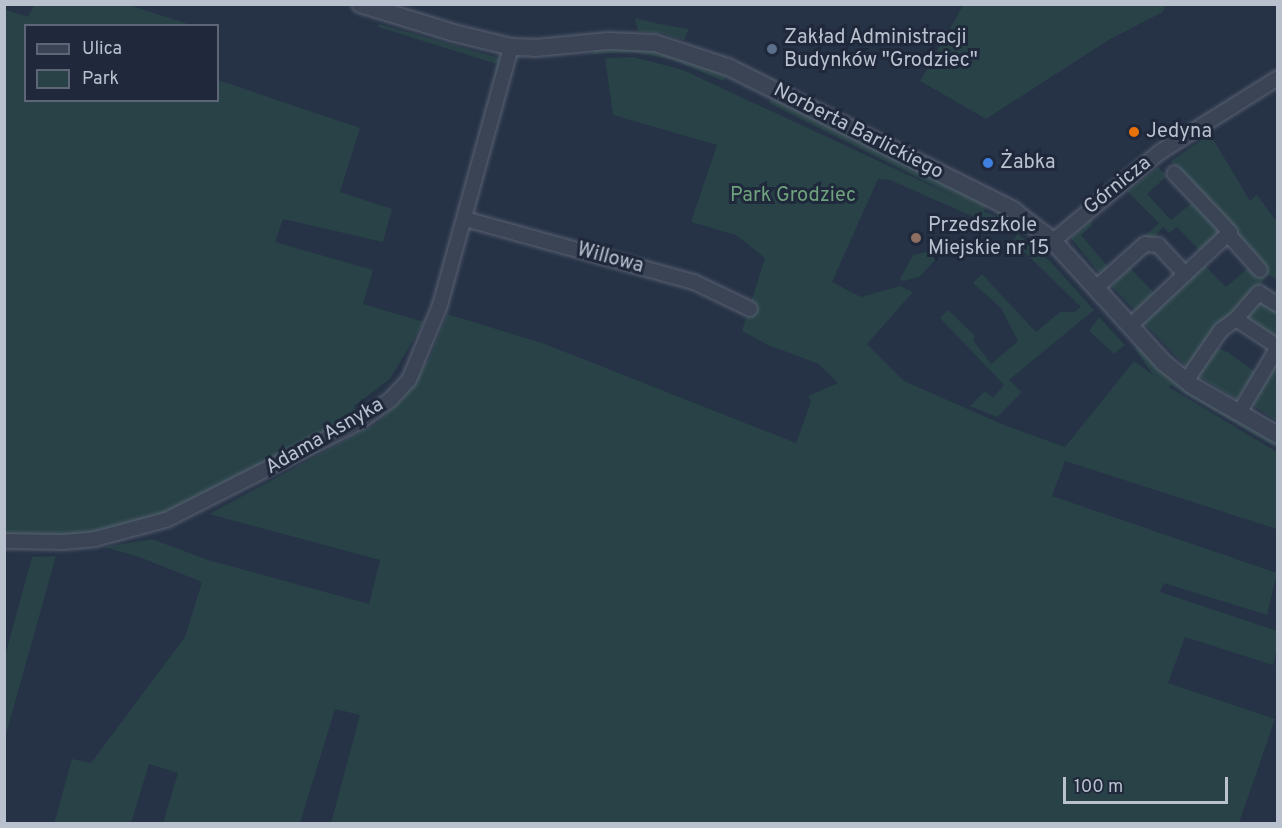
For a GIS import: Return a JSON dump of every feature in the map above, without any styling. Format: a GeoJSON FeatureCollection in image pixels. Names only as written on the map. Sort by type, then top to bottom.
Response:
{"type":"FeatureCollection","features":[{"type":"Feature","properties":{"kind":"street","name":"Norberta Barlickiego"},"geometry":{"type":"LineString","coordinates":[[360,4],[454,33],[512,47],[535,48],[628,41],[655,44],[728,67],[1013,210],[1053,241],[1163,362],[1186,381],[1278,435]]}},
{"type":"Feature","properties":{"kind":"street","name":"Adama Asnyka"},"geometry":{"type":"LineString","coordinates":[[4,541],[63,542],[95,539],[166,520],[361,421],[391,399],[409,380],[440,304],[512,47]]}},
{"type":"Feature","properties":{"kind":"street","name":"Górnicza"},"geometry":{"type":"LineString","coordinates":[[1053,241],[1160,152],[1278,78]]}},
{"type":"Feature","properties":{"kind":"street"},"geometry":{"type":"LineString","coordinates":[[1174,173],[1230,232],[1228,234],[1260,270]]}},
{"type":"Feature","properties":{"kind":"street","name":"Willowa"},"geometry":{"type":"LineString","coordinates":[[465,219],[693,282],[750,309]]}},
{"type":"Feature","properties":{"kind":"street"},"geometry":{"type":"LineString","coordinates":[[1130,326],[1228,234]]}},
{"type":"Feature","properties":{"kind":"street"},"geometry":{"type":"LineString","coordinates":[[1097,287],[1145,244],[1158,245],[1185,274]]}},
{"type":"Feature","properties":{"kind":"street"},"geometry":{"type":"LineString","coordinates":[[1186,381],[1221,330],[1236,319],[1259,293],[1278,305]]}},
{"type":"Feature","properties":{"kind":"street"},"geometry":{"type":"LineString","coordinates":[[1236,319],[1278,347],[1239,413]]}},
{"type":"Feature","properties":{"kind":"green space"},"geometry":{"type":"Polygon","coordinates":[[[964,4],[1165,5],[1163,12],[1110,39],[986,119],[920,81],[964,4]]]}},
{"type":"Feature","properties":{"kind":"green space"},"geometry":{"type":"Polygon","coordinates":[[[34,5],[129,5],[188,24],[24,24],[24,102],[219,102],[219,80],[360,128],[340,192],[392,209],[383,242],[283,219],[275,242],[373,270],[363,304],[424,322],[390,379],[354,406],[357,416],[166,514],[91,534],[5,536],[4,9],[28,17],[34,5]]]}},
{"type":"Feature","properties":{"kind":"green space"},"geometry":{"type":"Polygon","coordinates":[[[635,18],[689,29],[684,40],[664,34],[638,31],[635,18]]]}},
{"type":"Feature","properties":{"kind":"green space"},"geometry":{"type":"Polygon","coordinates":[[[379,24],[499,58],[502,60],[498,74],[495,73],[497,64],[378,27],[379,24]]]}},
{"type":"Feature","properties":{"kind":"green space"},"geometry":{"type":"Polygon","coordinates":[[[624,46],[662,52],[727,76],[723,81],[673,60],[634,52],[593,54],[595,49],[624,46]]]}},
{"type":"Feature","properties":{"kind":"green space","name":"Park Grodziec"},"geometry":{"type":"Polygon","coordinates":[[[634,57],[683,70],[958,198],[769,103],[771,99],[791,107],[987,205],[984,211],[997,217],[997,212],[1001,212],[1012,219],[1012,224],[990,224],[890,180],[878,179],[832,282],[861,297],[900,286],[913,292],[867,344],[904,381],[1004,425],[1065,447],[1134,361],[1153,375],[1135,349],[1137,347],[1277,443],[1277,448],[1171,385],[1169,387],[1277,452],[1277,529],[1065,461],[1052,496],[1277,573],[1267,615],[1164,583],[1160,592],[1277,631],[1277,648],[1273,665],[1185,637],[1168,683],[1275,719],[1239,823],[331,823],[360,715],[335,709],[300,823],[163,823],[178,773],[149,764],[131,823],[54,824],[72,759],[91,763],[185,637],[202,582],[139,557],[104,547],[152,539],[208,560],[369,604],[380,560],[209,514],[377,423],[402,400],[430,357],[447,314],[545,344],[796,443],[811,402],[808,396],[838,383],[819,364],[768,345],[742,331],[765,258],[736,235],[691,222],[717,145],[613,115],[605,58],[634,57]]]}},
{"type":"Feature","properties":{"kind":"green space"},"geometry":{"type":"Polygon","coordinates":[[[1210,134],[1250,201],[1257,195],[1277,222],[1277,279],[1267,274],[1257,290],[1189,370],[1142,321],[1204,265],[1226,287],[1251,265],[1248,248],[1171,161],[1210,134]]]}},
{"type":"Feature","properties":{"kind":"green space"},"geometry":{"type":"Polygon","coordinates":[[[1158,167],[1167,176],[1147,194],[1171,220],[1193,202],[1219,230],[1218,237],[1202,253],[1177,227],[1169,233],[1163,227],[1152,240],[1103,278],[1071,238],[1091,220],[1092,226],[1081,235],[1109,268],[1159,223],[1127,191],[1158,167]]]}},
{"type":"Feature","properties":{"kind":"green space"},"geometry":{"type":"Polygon","coordinates":[[[1018,234],[1050,261],[1094,310],[1009,380],[1022,392],[997,417],[970,406],[985,391],[993,398],[1004,385],[940,318],[948,310],[975,336],[973,340],[991,364],[1018,341],[1001,308],[973,283],[982,274],[1036,332],[1060,312],[1074,312],[1081,307],[1017,245],[1013,247],[1013,240],[1018,234]]]}},
{"type":"Feature","properties":{"kind":"green space"},"geometry":{"type":"Polygon","coordinates":[[[935,250],[941,253],[919,277],[904,281],[900,279],[913,255],[935,250]]]}},
{"type":"Feature","properties":{"kind":"green space"},"geometry":{"type":"Polygon","coordinates":[[[1130,268],[1157,296],[1138,314],[1111,286],[1130,268]]]}},
{"type":"Feature","properties":{"kind":"green space"},"geometry":{"type":"Polygon","coordinates":[[[1260,296],[1277,308],[1278,339],[1243,317],[1260,296]]]}},
{"type":"Feature","properties":{"kind":"green space"},"geometry":{"type":"Polygon","coordinates":[[[1099,317],[1125,345],[1114,354],[1089,331],[1099,317]]]}},
{"type":"Feature","properties":{"kind":"green space"},"geometry":{"type":"Polygon","coordinates":[[[1217,348],[1228,352],[1255,372],[1237,400],[1197,375],[1217,348]]]}},
{"type":"Feature","properties":{"kind":"green space"},"geometry":{"type":"Polygon","coordinates":[[[1277,354],[1277,421],[1249,403],[1277,354]]]}},
{"type":"Feature","properties":{"kind":"green space"},"geometry":{"type":"Polygon","coordinates":[[[56,556],[5,738],[5,656],[32,557],[56,556]]]}},
{"type":"Feature","properties":{"kind":"place","name":"Zakład Administracji Budynków \"Grodziec\""},"geometry":{"type":"Point","coordinates":[772,49]}},
{"type":"Feature","properties":{"kind":"place","name":"Jedyna"},"geometry":{"type":"Point","coordinates":[1134,132]}},
{"type":"Feature","properties":{"kind":"place","name":"Żabka"},"geometry":{"type":"Point","coordinates":[988,163]}},
{"type":"Feature","properties":{"kind":"place","name":"Przedszkole Miejskie nr 15"},"geometry":{"type":"Point","coordinates":[916,238]}}]}
